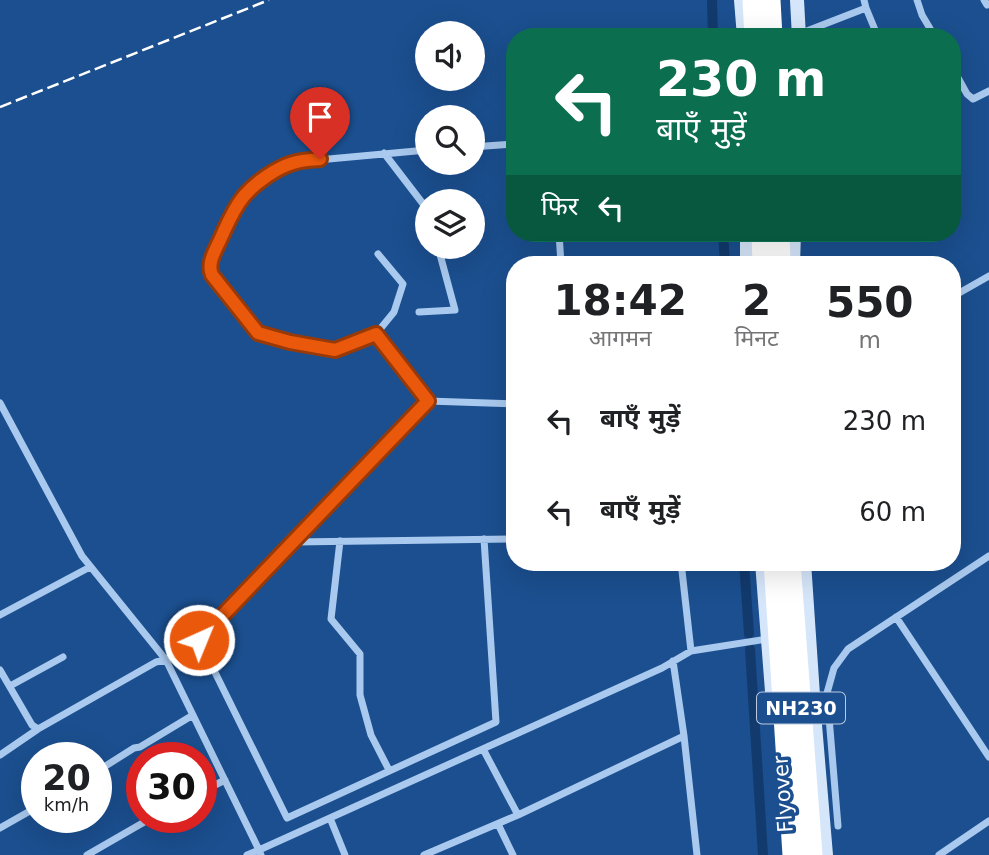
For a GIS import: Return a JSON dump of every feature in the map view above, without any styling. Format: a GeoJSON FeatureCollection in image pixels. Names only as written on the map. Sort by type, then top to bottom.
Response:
{"type":"FeatureCollection","features":[{"type":"Feature","properties":{"kind":"highway"},"geometry":{"type":"LineString","coordinates":[[753,0],[755,28]]}},
{"type":"Feature","properties":{"kind":"highway"},"geometry":{"type":"LineString","coordinates":[[770,0],[772,28]]}},
{"type":"Feature","properties":{"kind":"highway","name":"NH230"},"geometry":{"type":"LineString","coordinates":[[775,571],[793,855]]}},
{"type":"Feature","properties":{"kind":"highway","name":"Flyover"},"geometry":{"type":"LineString","coordinates":[[791,571],[812,855]]}},
{"type":"Feature","properties":{"kind":"street"},"geometry":{"type":"LineString","coordinates":[[741,0],[743,28]]}},
{"type":"Feature","properties":{"kind":"street"},"geometry":{"type":"LineString","coordinates":[[797,0],[799,28]]}},
{"type":"Feature","properties":{"kind":"street"},"geometry":{"type":"LineString","coordinates":[[917,0],[930,28]]}},
{"type":"Feature","properties":{"kind":"street"},"geometry":{"type":"LineString","coordinates":[[984,0],[989,4]]}},
{"type":"Feature","properties":{"kind":"street"},"geometry":{"type":"LineString","coordinates":[[814,28],[865,4],[874,28]]}},
{"type":"Feature","properties":{"kind":"street"},"geometry":{"type":"LineString","coordinates":[[961,83],[973,99],[989,91]]}},
{"type":"Feature","properties":{"kind":"street"},"geometry":{"type":"LineString","coordinates":[[485,146],[506,145]]}},
{"type":"Feature","properties":{"kind":"street"},"geometry":{"type":"LineString","coordinates":[[378,254],[403,284],[394,312],[376,334],[335,350],[258,333],[209,269],[229,220],[243,197],[272,173],[296,162],[415,151]]}},
{"type":"Feature","properties":{"kind":"street"},"geometry":{"type":"LineString","coordinates":[[384,153],[415,193]]}},
{"type":"Feature","properties":{"kind":"street"},"geometry":{"type":"LineString","coordinates":[[419,312],[455,310],[441,259]]}},
{"type":"Feature","properties":{"kind":"street"},"geometry":{"type":"LineString","coordinates":[[961,292],[989,276]]}},
{"type":"Feature","properties":{"kind":"street"},"geometry":{"type":"LineString","coordinates":[[376,334],[428,401]]}},
{"type":"Feature","properties":{"kind":"street"},"geometry":{"type":"LineString","coordinates":[[484,539],[496,722],[287,818],[199,640],[428,401],[506,404]]}},
{"type":"Feature","properties":{"kind":"street"},"geometry":{"type":"LineString","coordinates":[[0,403],[82,556],[166,660],[260,852]]}},
{"type":"Feature","properties":{"kind":"street"},"geometry":{"type":"LineString","coordinates":[[294,542],[506,539]]}},
{"type":"Feature","properties":{"kind":"street"},"geometry":{"type":"LineString","coordinates":[[340,541],[331,619],[360,654],[360,695],[371,734],[389,771]]}},
{"type":"Feature","properties":{"kind":"street"},"geometry":{"type":"LineString","coordinates":[[838,826],[827,693],[834,668],[848,649],[989,556]]}},
{"type":"Feature","properties":{"kind":"street"},"geometry":{"type":"LineString","coordinates":[[0,615],[90,567]]}},
{"type":"Feature","properties":{"kind":"street"},"geometry":{"type":"LineString","coordinates":[[682,571],[691,651]]}},
{"type":"Feature","properties":{"kind":"street"},"geometry":{"type":"LineString","coordinates":[[763,571],[783,855]]}},
{"type":"Feature","properties":{"kind":"street"},"geometry":{"type":"LineString","coordinates":[[805,571],[826,855]]}},
{"type":"Feature","properties":{"kind":"street"},"geometry":{"type":"LineString","coordinates":[[896,617],[989,757]]}},
{"type":"Feature","properties":{"kind":"street"},"geometry":{"type":"LineString","coordinates":[[247,855],[260,852],[691,651],[768,638]]}},
{"type":"Feature","properties":{"kind":"street"},"geometry":{"type":"LineString","coordinates":[[10,686],[63,657]]}},
{"type":"Feature","properties":{"kind":"street"},"geometry":{"type":"LineString","coordinates":[[0,755],[38,729],[156,662],[166,660]]}},
{"type":"Feature","properties":{"kind":"street"},"geometry":{"type":"LineString","coordinates":[[673,661],[697,855]]}},
{"type":"Feature","properties":{"kind":"street"},"geometry":{"type":"LineString","coordinates":[[0,670],[32,725],[38,729]]}},
{"type":"Feature","properties":{"kind":"street"},"geometry":{"type":"LineString","coordinates":[[112,762],[193,715]]}},
{"type":"Feature","properties":{"kind":"street"},"geometry":{"type":"LineString","coordinates":[[424,855],[518,815],[684,736]]}},
{"type":"Feature","properties":{"kind":"street"},"geometry":{"type":"LineString","coordinates":[[483,748],[518,815]]}},
{"type":"Feature","properties":{"kind":"street"},"geometry":{"type":"LineString","coordinates":[[217,784],[225,780]]}},
{"type":"Feature","properties":{"kind":"street"},"geometry":{"type":"LineString","coordinates":[[0,828],[21,816]]}},
{"type":"Feature","properties":{"kind":"street"},"geometry":{"type":"LineString","coordinates":[[330,818],[345,855]]}},
{"type":"Feature","properties":{"kind":"street"},"geometry":{"type":"LineString","coordinates":[[939,855],[989,821]]}},
{"type":"Feature","properties":{"kind":"street"},"geometry":{"type":"LineString","coordinates":[[498,824],[513,855]]}},
{"type":"Feature","properties":{"kind":"street"},"geometry":{"type":"LineString","coordinates":[[87,855],[126,833]]}},
{"type":"Feature","properties":{"kind":"waterway"},"geometry":{"type":"LineString","coordinates":[[712,0],[713,28]]}},
{"type":"Feature","properties":{"kind":"waterway"},"geometry":{"type":"LineString","coordinates":[[724,242],[724,256]]}},
{"type":"Feature","properties":{"kind":"waterway"},"geometry":{"type":"LineString","coordinates":[[745,571],[749,634]]}},
{"type":"Feature","properties":{"kind":"waterway"},"geometry":{"type":"LineString","coordinates":[[750,649],[763,855]]}},
{"type":"Feature","properties":{"kind":"railway"},"geometry":{"type":"LineString","coordinates":[[0,107],[269,0]]}},
{"type":"Feature","properties":{"kind":"route"},"geometry":{"type":"LineString","coordinates":[[199,640],[428,401],[376,334],[335,350],[258,333],[209,269],[229,220],[243,197],[272,173],[288,165],[320,159]]}}]}
